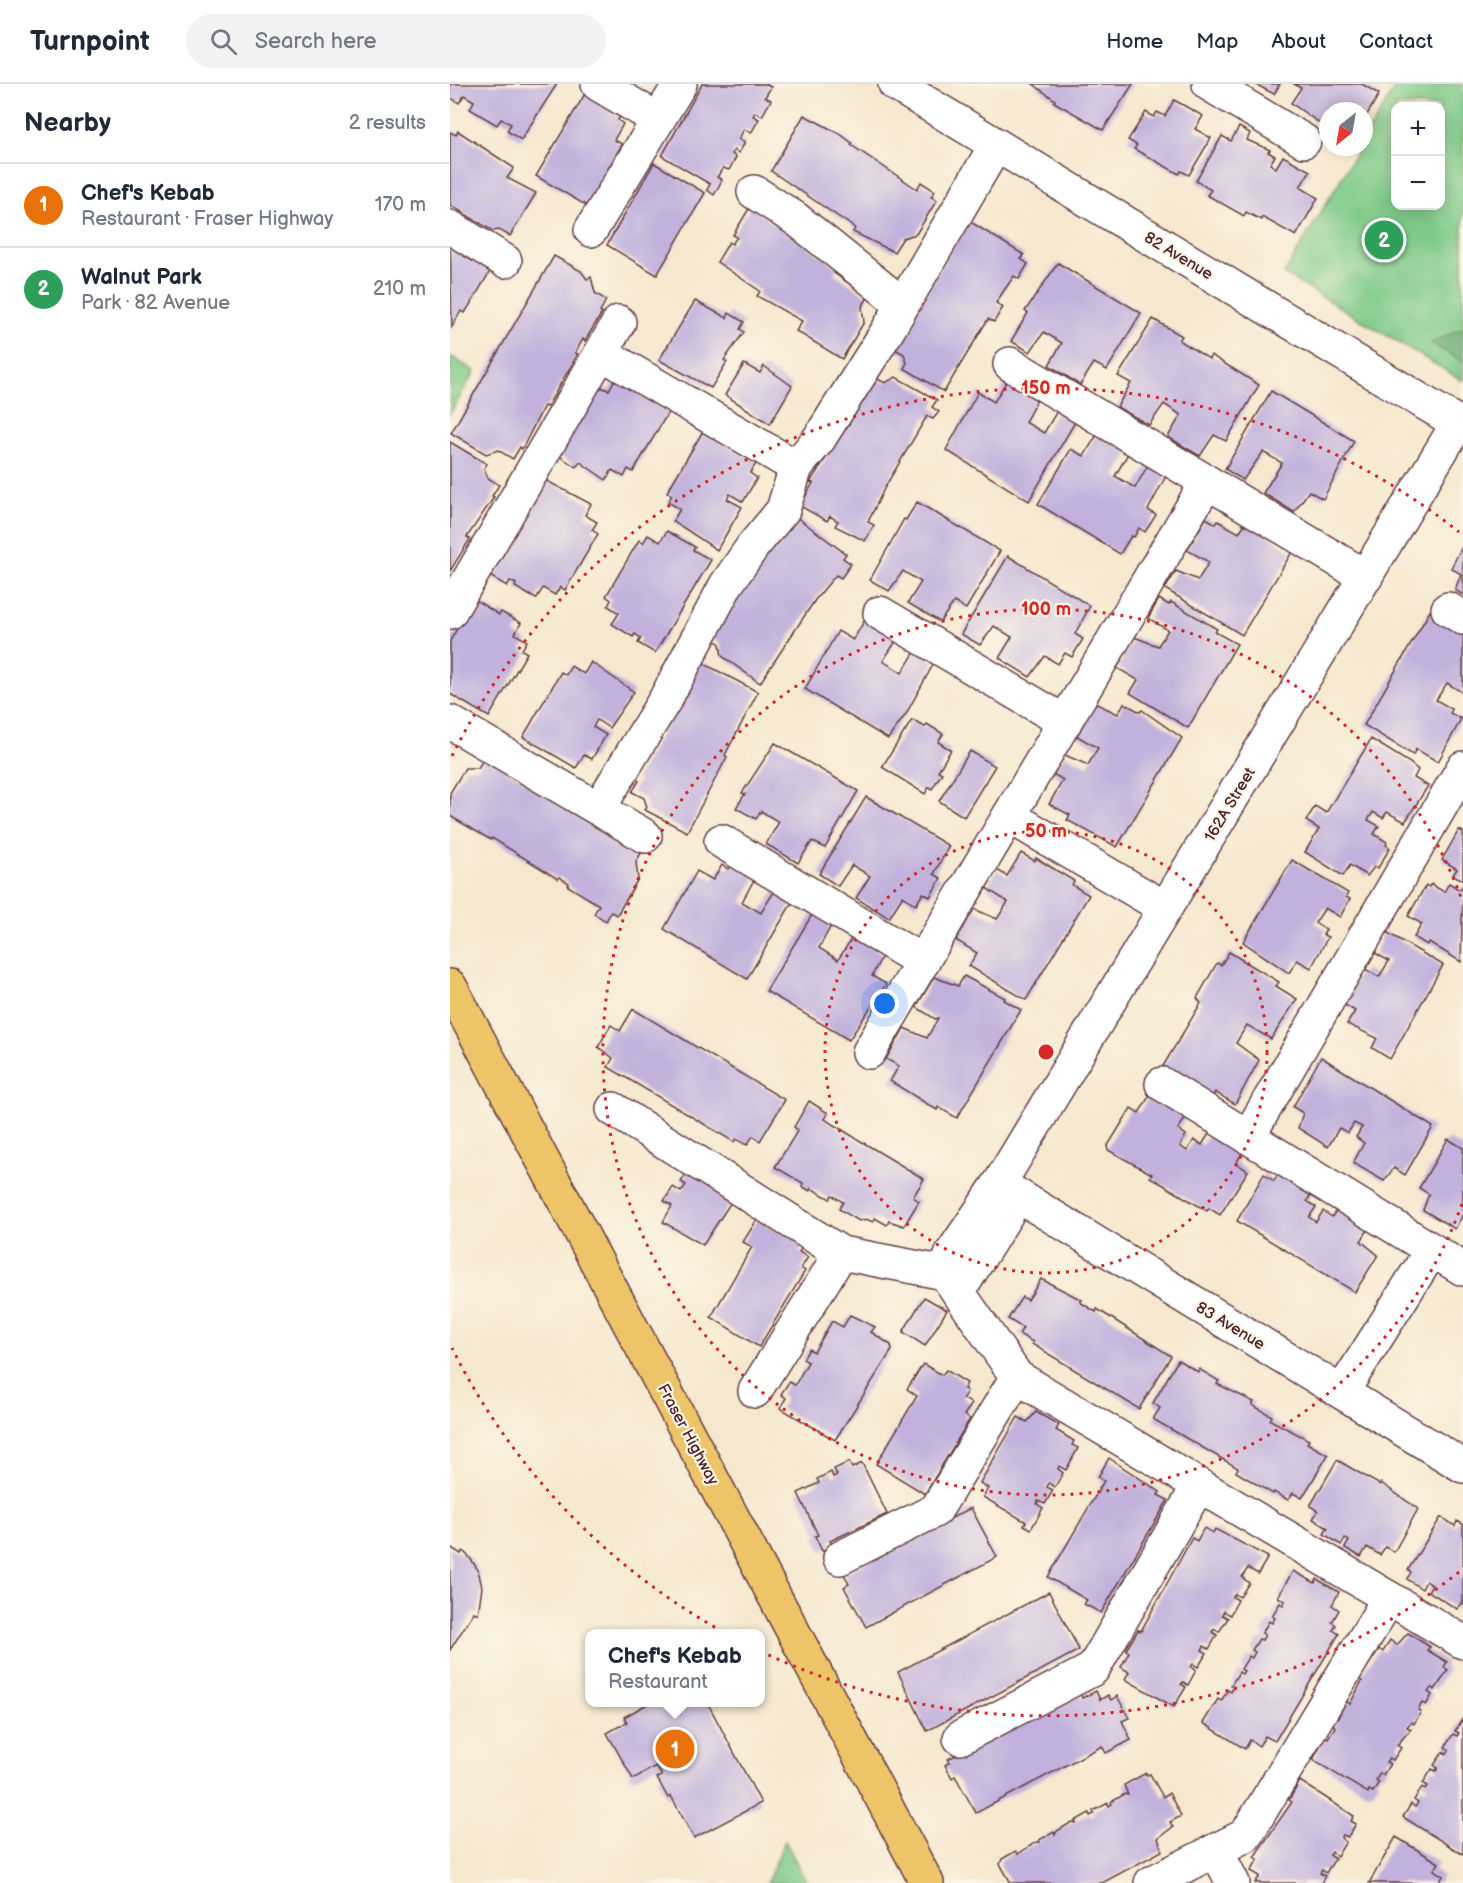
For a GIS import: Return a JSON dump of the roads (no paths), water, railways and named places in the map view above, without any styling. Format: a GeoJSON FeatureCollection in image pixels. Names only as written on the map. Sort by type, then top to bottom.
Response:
{"type":"FeatureCollection","features":[{"type":"Feature","properties":{"kind":"main road","name":"Fraser Highway"},"geometry":{"type":"LineString","coordinates":[[450,986],[927,1883]]}},
{"type":"Feature","properties":{"kind":"street"},"geometry":{"type":"LineString","coordinates":[[597,84],[657,120]]}},
{"type":"Feature","properties":{"kind":"street"},"geometry":{"type":"LineString","coordinates":[[591,230],[680,84]]}},
{"type":"Feature","properties":{"kind":"street"},"geometry":{"type":"LineString","coordinates":[[1209,84],[1304,141]]}},
{"type":"Feature","properties":{"kind":"street","name":"82 Avenue"},"geometry":{"type":"LineString","coordinates":[[913,89],[996,146],[1461,425]]}},
{"type":"Feature","properties":{"kind":"street"},"geometry":{"type":"LineString","coordinates":[[599,808],[666,698],[726,585],[753,546],[783,510],[796,467],[819,439],[888,330],[996,146]]}},
{"type":"Feature","properties":{"kind":"street"},"geometry":{"type":"LineString","coordinates":[[754,192],[796,219],[902,304]]}},
{"type":"Feature","properties":{"kind":"street"},"geometry":{"type":"LineString","coordinates":[[450,227],[505,261]]}},
{"type":"Feature","properties":{"kind":"street"},"geometry":{"type":"LineString","coordinates":[[450,612],[619,321]]}},
{"type":"Feature","properties":{"kind":"street"},"geometry":{"type":"LineString","coordinates":[[601,353],[796,467]]}},
{"type":"Feature","properties":{"kind":"street"},"geometry":{"type":"LineString","coordinates":[[1010,364],[1366,576]]}},
{"type":"Feature","properties":{"kind":"street","name":"162A Street"},"geometry":{"type":"LineString","coordinates":[[952,1283],[952,1253],[1009,1190],[1165,908],[1366,576],[1461,425]]}},
{"type":"Feature","properties":{"kind":"street"},"geometry":{"type":"LineString","coordinates":[[869,1053],[1207,482]]}},
{"type":"Feature","properties":{"kind":"street"},"geometry":{"type":"LineString","coordinates":[[880,613],[1065,722]]}},
{"type":"Feature","properties":{"kind":"street"},"geometry":{"type":"LineString","coordinates":[[450,722],[645,836]]}},
{"type":"Feature","properties":{"kind":"street"},"geometry":{"type":"LineString","coordinates":[[1248,1137],[1463,768]]}},
{"type":"Feature","properties":{"kind":"street"},"geometry":{"type":"LineString","coordinates":[[1009,816],[1165,908]]}},
{"type":"Feature","properties":{"kind":"street"},"geometry":{"type":"LineString","coordinates":[[721,841],[922,962]]}},
{"type":"Feature","properties":{"kind":"street"},"geometry":{"type":"LineString","coordinates":[[1162,1084],[1463,1269]]}},
{"type":"Feature","properties":{"kind":"street"},"geometry":{"type":"LineString","coordinates":[[614,1108],[841,1253],[952,1283],[1017,1377],[1463,1642]]}},
{"type":"Feature","properties":{"kind":"street","name":"83 Avenue"},"geometry":{"type":"LineString","coordinates":[[1009,1190],[1463,1466]]}},
{"type":"Feature","properties":{"kind":"street"},"geometry":{"type":"LineString","coordinates":[[1342,1392],[1432,1250]]}},
{"type":"Feature","properties":{"kind":"street"},"geometry":{"type":"LineString","coordinates":[[755,1391],[841,1253]]}},
{"type":"Feature","properties":{"kind":"street"},"geometry":{"type":"LineString","coordinates":[[840,1558],[936,1510],[1017,1377]]}},
{"type":"Feature","properties":{"kind":"street"},"geometry":{"type":"LineString","coordinates":[[960,1738],[1093,1669],[1199,1485]]}},
{"type":"Feature","properties":{"kind":"street"},"geometry":{"type":"LineString","coordinates":[[1151,1883],[1246,1835],[1389,1598]]}},
{"type":"Feature","properties":{"kind":"street"},"geometry":{"type":"LineString","coordinates":[[1216,1850],[1233,1883]]}},
{"type":"Feature","properties":{"kind":"place","name":"Walnut Park"},"geometry":{"type":"Point","coordinates":[1384,240]}},
{"type":"Feature","properties":{"kind":"place","name":"Chef's Kebab"},"geometry":{"type":"Point","coordinates":[675,1749]}}]}
